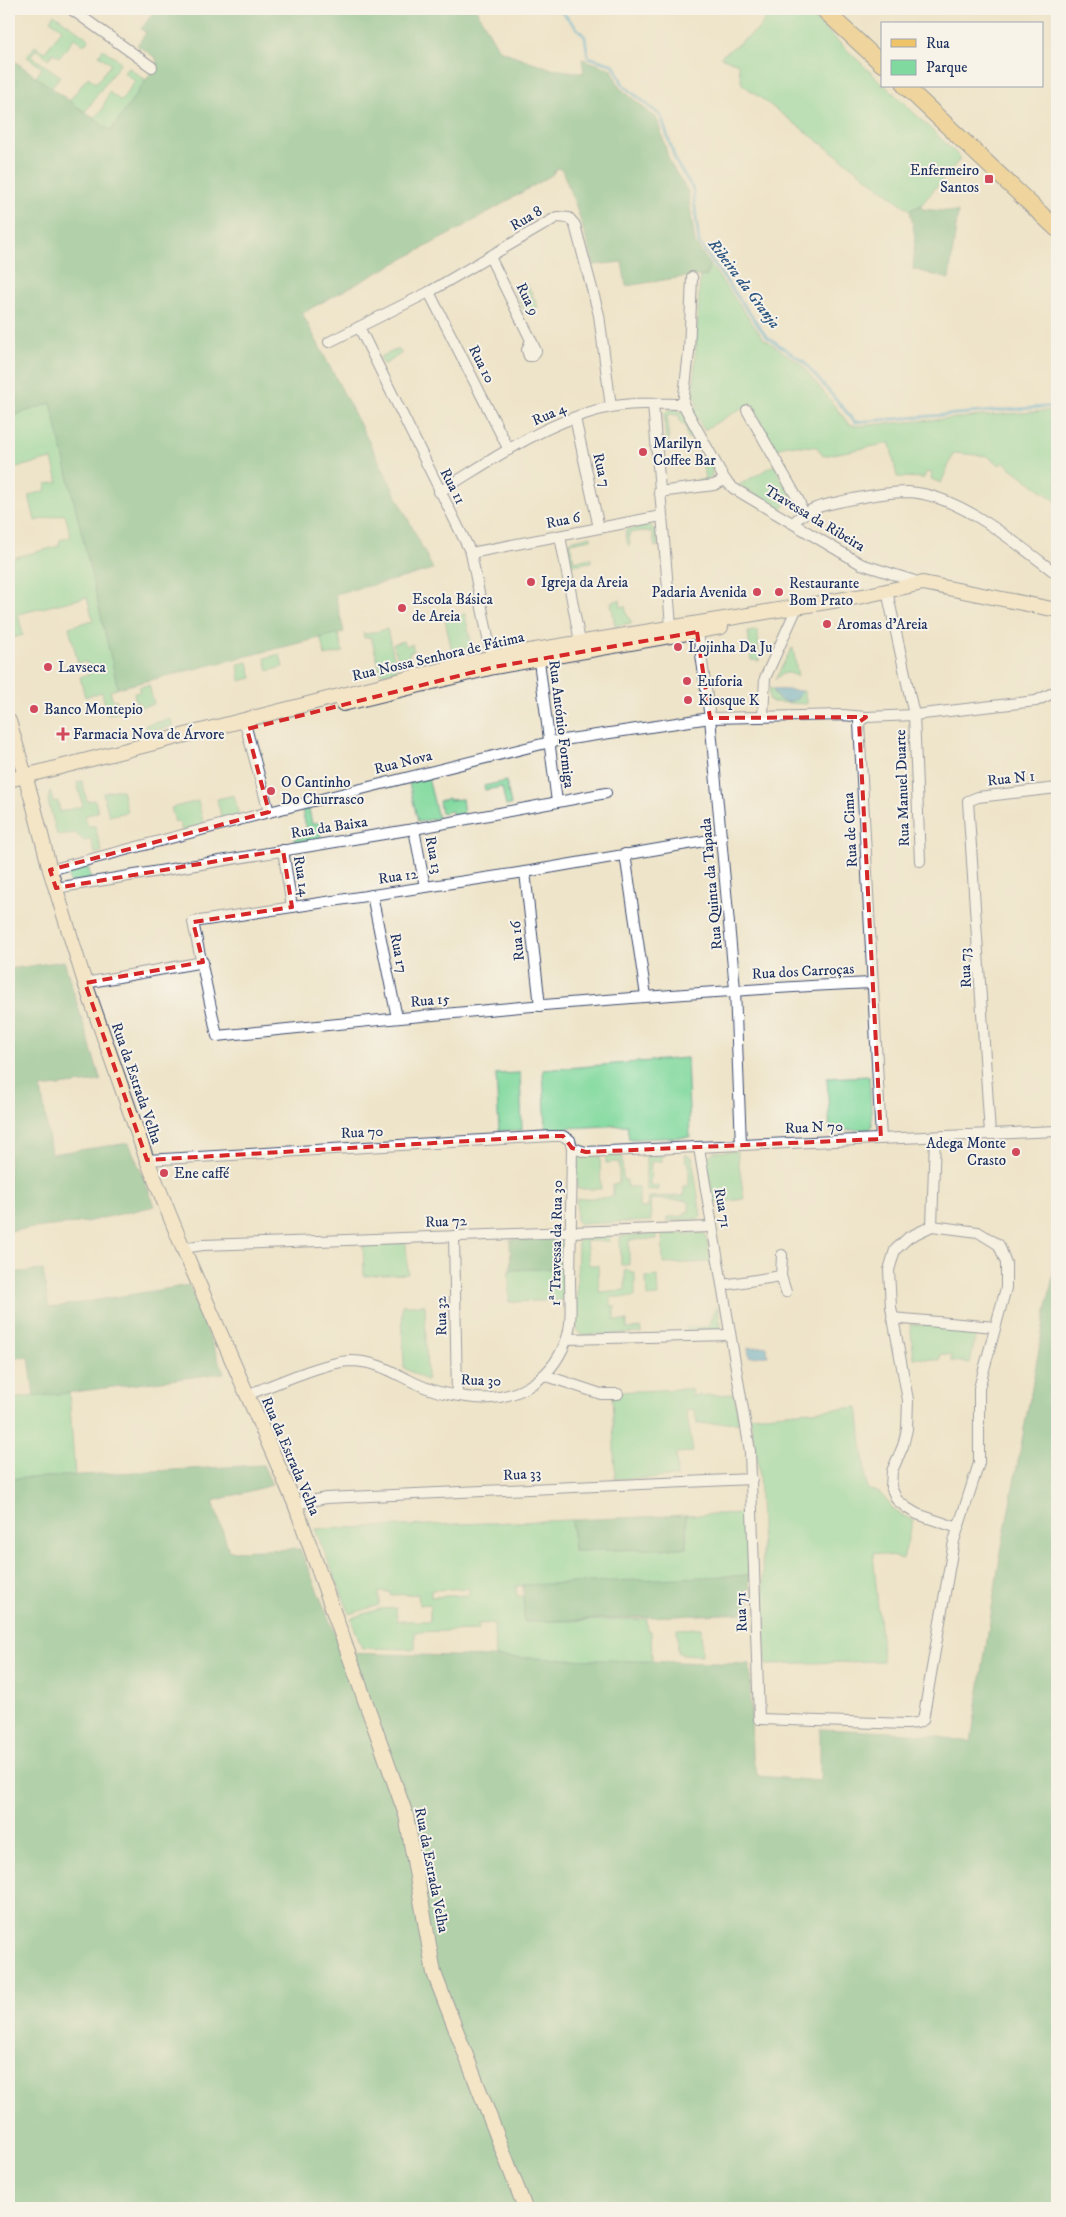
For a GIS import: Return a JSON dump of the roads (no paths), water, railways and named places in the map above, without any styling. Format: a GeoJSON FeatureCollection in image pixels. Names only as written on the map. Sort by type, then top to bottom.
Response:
{"type":"FeatureCollection","features":[{"type":"Feature","properties":{"kind":"main road"},"geometry":{"type":"LineString","coordinates":[[823,9],[881,63]]}},
{"type":"Feature","properties":{"kind":"main road"},"geometry":{"type":"LineString","coordinates":[[907,88],[1057,229]]}},
{"type":"Feature","properties":{"kind":"street"},"geometry":{"type":"LineString","coordinates":[[71,9],[152,67]]}},
{"type":"Feature","properties":{"kind":"street","name":"Rua 8"},"geometry":{"type":"LineString","coordinates":[[329,342],[429,292],[557,217],[568,218],[575,225],[599,315],[611,407]]}},
{"type":"Feature","properties":{"kind":"street","name":"Rua 9"},"geometry":{"type":"LineString","coordinates":[[490,257],[536,354]]}},
{"type":"Feature","properties":{"kind":"street"},"geometry":{"type":"LineString","coordinates":[[659,492],[714,485],[726,480],[683,404],[689,352],[692,277]]}},
{"type":"Feature","properties":{"kind":"street","name":"Rua 10"},"geometry":{"type":"LineString","coordinates":[[429,292],[508,450]]}},
{"type":"Feature","properties":{"kind":"street","name":"Rua 11"},"geometry":{"type":"LineString","coordinates":[[359,327],[439,492],[471,553],[493,662]]}},
{"type":"Feature","properties":{"kind":"street"},"geometry":{"type":"LineString","coordinates":[[653,404],[671,626]]}},
{"type":"Feature","properties":{"kind":"street","name":"Rua 4"},"geometry":{"type":"LineString","coordinates":[[439,492],[508,450],[575,418],[611,407],[683,404]]}},
{"type":"Feature","properties":{"kind":"street"},"geometry":{"type":"LineString","coordinates":[[747,410],[799,501],[803,513]]}},
{"type":"Feature","properties":{"kind":"street","name":"Rua 7"},"geometry":{"type":"LineString","coordinates":[[575,418],[600,528]]}},
{"type":"Feature","properties":{"kind":"street","name":"Travessa da Ribeira"},"geometry":{"type":"LineString","coordinates":[[726,480],[733,488],[861,564],[923,583]]}},
{"type":"Feature","properties":{"kind":"street"},"geometry":{"type":"LineString","coordinates":[[793,523],[803,513],[815,507],[870,495],[910,492],[937,498],[984,522],[1057,574]]}},
{"type":"Feature","properties":{"kind":"street","name":"Rua 6"},"geometry":{"type":"LineString","coordinates":[[471,553],[661,516]]}},
{"type":"Feature","properties":{"kind":"street"},"geometry":{"type":"LineString","coordinates":[[560,536],[580,642]]}},
{"type":"Feature","properties":{"kind":"street"},"geometry":{"type":"LineString","coordinates":[[923,583],[1057,610]]}},
{"type":"Feature","properties":{"kind":"street","name":"Rua Nossa Senhora de Fátima"},"geometry":{"type":"LineString","coordinates":[[26,779],[493,662],[697,627],[923,583]]}},
{"type":"Feature","properties":{"kind":"street","name":"Rua Manuel Duarte"},"geometry":{"type":"LineString","coordinates":[[888,591],[914,714],[920,861]]}},
{"type":"Feature","properties":{"kind":"street","name":"Rua Nossa Senhora de Fátima"},"geometry":{"type":"LineString","coordinates":[[538,654],[580,642],[671,626],[697,627],[795,612],[864,596]]}},
{"type":"Feature","properties":{"kind":"street"},"geometry":{"type":"LineString","coordinates":[[763,716],[766,678],[795,612]]}},
{"type":"Feature","properties":{"kind":"street","name":"Rua Quinta da Tapada"},"geometry":{"type":"LineString","coordinates":[[697,627],[710,718],[735,989],[741,1145]]}},
{"type":"Feature","properties":{"kind":"street","name":"Rua António Formiga"},"geometry":{"type":"LineString","coordinates":[[538,654],[557,802]]}},
{"type":"Feature","properties":{"kind":"street"},"geometry":{"type":"LineString","coordinates":[[866,717],[914,714],[1036,701],[1057,691]]}},
{"type":"Feature","properties":{"kind":"street","name":"Rua Nova"},"geometry":{"type":"LineString","coordinates":[[50,870],[269,812],[550,742],[710,718],[843,715],[866,717]]}},
{"type":"Feature","properties":{"kind":"street","name":"Rua de Cima"},"geometry":{"type":"LineString","coordinates":[[866,717],[859,722],[882,1139]]}},
{"type":"Feature","properties":{"kind":"street","name":"Rua da Estrada Velha"},"geometry":{"type":"LineString","coordinates":[[9,721],[50,870],[85,983],[147,1160],[183,1248],[295,1504],[406,1815],[434,1973],[525,2208]]}},
{"type":"Feature","properties":{"kind":"street"},"geometry":{"type":"LineString","coordinates":[[246,724],[269,812]]}},
{"type":"Feature","properties":{"kind":"street"},"geometry":{"type":"LineString","coordinates":[[9,780],[26,779]]}},
{"type":"Feature","properties":{"kind":"street"},"geometry":{"type":"LineString","coordinates":[[9,788],[26,779]]}},
{"type":"Feature","properties":{"kind":"street","name":"Rua N 1"},"geometry":{"type":"LineString","coordinates":[[968,801],[978,797],[1057,788]]}},
{"type":"Feature","properties":{"kind":"street","name":"Rua da Baixa"},"geometry":{"type":"LineString","coordinates":[[56,888],[414,829],[606,793]]}},
{"type":"Feature","properties":{"kind":"street","name":"Rua 73"},"geometry":{"type":"LineString","coordinates":[[968,801],[990,1134]]}},
{"type":"Feature","properties":{"kind":"street","name":"Rua 13"},"geometry":{"type":"LineString","coordinates":[[414,829],[425,887]]}},
{"type":"Feature","properties":{"kind":"street","name":"Rua 12"},"geometry":{"type":"LineString","coordinates":[[217,1036],[203,962],[193,922],[525,872],[722,838]]}},
{"type":"Feature","properties":{"kind":"street","name":"Rua 14"},"geometry":{"type":"LineString","coordinates":[[283,850],[292,907]]}},
{"type":"Feature","properties":{"kind":"street"},"geometry":{"type":"LineString","coordinates":[[625,854],[646,996]]}},
{"type":"Feature","properties":{"kind":"street","name":"Rua 16"},"geometry":{"type":"LineString","coordinates":[[525,872],[540,1006]]}},
{"type":"Feature","properties":{"kind":"street","name":"Rua 17"},"geometry":{"type":"LineString","coordinates":[[372,895],[397,1018]]}},
{"type":"Feature","properties":{"kind":"street"},"geometry":{"type":"LineString","coordinates":[[85,983],[203,962]]}},
{"type":"Feature","properties":{"kind":"street","name":"Rua dos Carroças"},"geometry":{"type":"LineString","coordinates":[[735,989],[872,983]]}},
{"type":"Feature","properties":{"kind":"street","name":"Rua 15"},"geometry":{"type":"LineString","coordinates":[[217,1036],[397,1018],[735,989]]}},
{"type":"Feature","properties":{"kind":"street","name":"Rua N 70"},"geometry":{"type":"LineString","coordinates":[[572,1148],[586,1152],[699,1148],[1057,1130]]}},
{"type":"Feature","properties":{"kind":"street","name":"Rua 70"},"geometry":{"type":"LineString","coordinates":[[147,1160],[552,1136],[563,1136],[570,1140],[572,1148]]}},
{"type":"Feature","properties":{"kind":"street"},"geometry":{"type":"LineString","coordinates":[[935,1137],[932,1226],[909,1237],[895,1250],[890,1259],[888,1288],[892,1318],[907,1389],[908,1414],[903,1446],[892,1471],[891,1487],[897,1500],[907,1508],[917,1514],[958,1528]]}},
{"type":"Feature","properties":{"kind":"street","name":"1ª Travessa da Rua 30"},"geometry":{"type":"LineString","coordinates":[[567,1339],[572,1232],[572,1148]]}},
{"type":"Feature","properties":{"kind":"street","name":"Rua 71"},"geometry":{"type":"LineString","coordinates":[[699,1148],[750,1451],[759,1719],[908,1724],[923,1720],[958,1528],[979,1463],[980,1388],[994,1327],[1006,1288],[1006,1263],[1004,1253],[998,1245],[978,1232],[932,1226]]}},
{"type":"Feature","properties":{"kind":"street","name":"Rua 72"},"geometry":{"type":"LineString","coordinates":[[183,1248],[203,1245],[711,1227]]}},
{"type":"Feature","properties":{"kind":"street","name":"Rua 32"},"geometry":{"type":"LineString","coordinates":[[454,1236],[456,1395]]}},
{"type":"Feature","properties":{"kind":"street"},"geometry":{"type":"LineString","coordinates":[[782,1255],[781,1276],[786,1292]]}},
{"type":"Feature","properties":{"kind":"street"},"geometry":{"type":"LineString","coordinates":[[722,1285],[781,1276]]}},
{"type":"Feature","properties":{"kind":"street"},"geometry":{"type":"LineString","coordinates":[[892,1318],[994,1327]]}},
{"type":"Feature","properties":{"kind":"street"},"geometry":{"type":"LineString","coordinates":[[567,1339],[729,1335]]}},
{"type":"Feature","properties":{"kind":"street","name":"Rua 30"},"geometry":{"type":"LineString","coordinates":[[247,1394],[324,1367],[349,1361],[380,1365],[416,1384],[438,1392],[486,1398],[508,1396],[521,1391],[544,1375],[552,1366],[567,1339]]}},
{"type":"Feature","properties":{"kind":"street"},"geometry":{"type":"LineString","coordinates":[[544,1375],[601,1394],[618,1394]]}},
{"type":"Feature","properties":{"kind":"street","name":"Rua 33"},"geometry":{"type":"LineString","coordinates":[[295,1504],[326,1498],[752,1479]]}},
{"type":"Feature","properties":{"kind":"water"},"geometry":{"type":"Polygon","coordinates":[[[773,689],[802,691],[797,699],[787,702],[778,699],[773,689]]]}},
{"type":"Feature","properties":{"kind":"water"},"geometry":{"type":"Polygon","coordinates":[[[767,1346],[768,1356],[749,1357],[748,1348],[767,1346]]]}},
{"type":"Feature","properties":{"kind":"waterway","name":"Ribeira da Granja"},"geometry":{"type":"LineString","coordinates":[[556,9],[564,14],[585,37],[588,57],[614,65],[623,85],[661,116],[676,162],[693,189],[699,243],[766,336],[804,362],[855,422],[1057,406]]}},
{"type":"Feature","properties":{"kind":"place","name":"Enfermeiro Santos"},"geometry":{"type":"Point","coordinates":[989,179]}},
{"type":"Feature","properties":{"kind":"place","name":"Marilyn Coffee Bar"},"geometry":{"type":"Point","coordinates":[643,452]}},
{"type":"Feature","properties":{"kind":"place","name":"Igreja da Areia"},"geometry":{"type":"Point","coordinates":[531,582]}},
{"type":"Feature","properties":{"kind":"place","name":"Padaria Avenida"},"geometry":{"type":"Point","coordinates":[757,592]}},
{"type":"Feature","properties":{"kind":"place","name":"Restaurante Bom Prato"},"geometry":{"type":"Point","coordinates":[779,592]}},
{"type":"Feature","properties":{"kind":"place","name":"Escola Básica de Areia"},"geometry":{"type":"Point","coordinates":[402,608]}},
{"type":"Feature","properties":{"kind":"place","name":"Aromas d'Areia"},"geometry":{"type":"Point","coordinates":[827,624]}},
{"type":"Feature","properties":{"kind":"place","name":"Lojinha Da Ju"},"geometry":{"type":"Point","coordinates":[678,647]}},
{"type":"Feature","properties":{"kind":"place","name":"Lavseca"},"geometry":{"type":"Point","coordinates":[48,667]}},
{"type":"Feature","properties":{"kind":"place","name":"Euforia"},"geometry":{"type":"Point","coordinates":[687,681]}},
{"type":"Feature","properties":{"kind":"place","name":"Kiosque K"},"geometry":{"type":"Point","coordinates":[688,700]}},
{"type":"Feature","properties":{"kind":"place","name":"Banco Montepio"},"geometry":{"type":"Point","coordinates":[34,709]}},
{"type":"Feature","properties":{"kind":"place","name":"Farmacia Nova de Árvore"},"geometry":{"type":"Point","coordinates":[63,734]}},
{"type":"Feature","properties":{"kind":"place","name":"O Cantinho Do Churrasco"},"geometry":{"type":"Point","coordinates":[271,791]}},
{"type":"Feature","properties":{"kind":"place","name":"Adega Monte Crasto"},"geometry":{"type":"Point","coordinates":[1016,1152]}},
{"type":"Feature","properties":{"kind":"place","name":"Ene caffé"},"geometry":{"type":"Point","coordinates":[164,1173]}}]}
